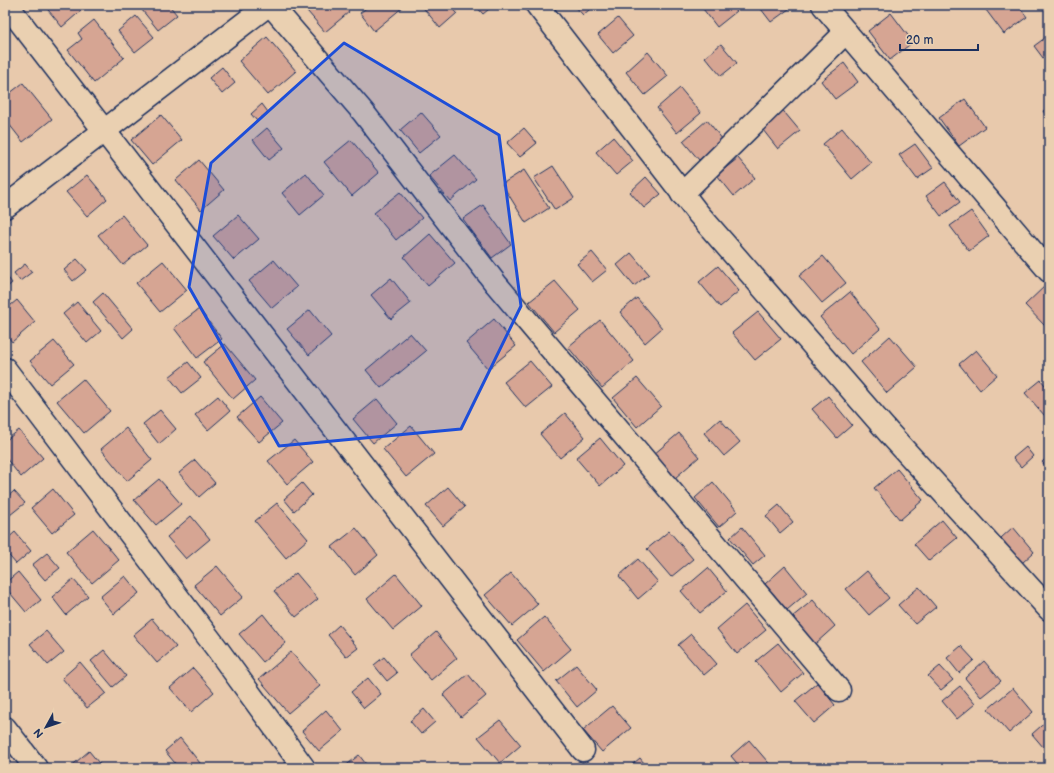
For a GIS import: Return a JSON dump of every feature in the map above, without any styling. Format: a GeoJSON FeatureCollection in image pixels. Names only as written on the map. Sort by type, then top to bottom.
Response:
{"type":"FeatureCollection","features":[{"type":"Feature","properties":{"kind":"street"},"geometry":{"type":"LineString","coordinates":[[7,5],[328,418],[583,750]]}},
{"type":"Feature","properties":{"kind":"street"},"geometry":{"type":"LineString","coordinates":[[5,207],[105,132],[268,5]]}},
{"type":"Feature","properties":{"kind":"street"},"geometry":{"type":"LineString","coordinates":[[271,5],[363,112],[496,284],[839,690]]}},
{"type":"Feature","properties":{"kind":"street"},"geometry":{"type":"LineString","coordinates":[[537,5],[682,194],[889,433],[1049,609]]}},
{"type":"Feature","properties":{"kind":"street"},"geometry":{"type":"LineString","coordinates":[[824,5],[1049,271]]}},
{"type":"Feature","properties":{"kind":"street"},"geometry":{"type":"LineString","coordinates":[[682,194],[846,32]]}},
{"type":"Feature","properties":{"kind":"street"},"geometry":{"type":"LineString","coordinates":[[5,369],[218,650],[304,768]]}},
{"type":"Feature","properties":{"kind":"street"},"geometry":{"type":"LineString","coordinates":[[5,728],[36,768]]}},
{"type":"Feature","properties":{"kind":"highlighted area"},"geometry":{"type":"Polygon","coordinates":[[[344,43],[499,135],[521,306],[461,429],[279,446],[189,287],[211,163],[344,43]]]}},
{"type":"Feature","properties":{"kind":"building"},"geometry":{"type":"Polygon","coordinates":[[[44,5],[82,5],[84,8],[62,27],[44,5]]]}},
{"type":"Feature","properties":{"kind":"building"},"geometry":{"type":"Polygon","coordinates":[[[138,5],[169,5],[177,15],[158,30],[138,5]]]}},
{"type":"Feature","properties":{"kind":"building"},"geometry":{"type":"Polygon","coordinates":[[[302,5],[344,5],[349,12],[325,32],[302,5]]]}},
{"type":"Feature","properties":{"kind":"building"},"geometry":{"type":"Polygon","coordinates":[[[370,5],[402,5],[403,7],[374,31],[360,13],[370,5]]]}},
{"type":"Feature","properties":{"kind":"building"},"geometry":{"type":"Polygon","coordinates":[[[421,5],[450,5],[457,13],[440,28],[421,5]]]}},
{"type":"Feature","properties":{"kind":"building"},"geometry":{"type":"Polygon","coordinates":[[[475,5],[494,5],[483,14],[475,5]]]}},
{"type":"Feature","properties":{"kind":"building"},"geometry":{"type":"Polygon","coordinates":[[[574,5],[595,5],[583,15],[574,5]]]}},
{"type":"Feature","properties":{"kind":"building"},"geometry":{"type":"Polygon","coordinates":[[[700,5],[732,5],[737,11],[717,27],[700,5]]]}},
{"type":"Feature","properties":{"kind":"building"},"geometry":{"type":"Polygon","coordinates":[[[758,5],[792,5],[793,6],[771,22],[758,5]]]}},
{"type":"Feature","properties":{"kind":"building"},"geometry":{"type":"Polygon","coordinates":[[[993,5],[1018,5],[1027,17],[1004,34],[986,10],[993,5]]]}},
{"type":"Feature","properties":{"kind":"building"},"geometry":{"type":"Polygon","coordinates":[[[891,13],[913,42],[890,60],[868,31],[891,13]]]}},
{"type":"Feature","properties":{"kind":"building"},"geometry":{"type":"Polygon","coordinates":[[[136,16],[154,37],[135,52],[118,31],[136,16]]]}},
{"type":"Feature","properties":{"kind":"building"},"geometry":{"type":"Polygon","coordinates":[[[618,18],[633,36],[613,53],[598,35],[618,18]]]}},
{"type":"Feature","properties":{"kind":"building"},"geometry":{"type":"Polygon","coordinates":[[[94,20],[124,58],[94,83],[68,50],[82,39],[78,33],[94,20]]]}},
{"type":"Feature","properties":{"kind":"building"},"geometry":{"type":"Polygon","coordinates":[[[1049,35],[1049,66],[1034,46],[1049,35]]]}},
{"type":"Feature","properties":{"kind":"building"},"geometry":{"type":"Polygon","coordinates":[[[267,37],[296,71],[268,95],[239,61],[267,37]]]}},
{"type":"Feature","properties":{"kind":"building"},"geometry":{"type":"Polygon","coordinates":[[[721,44],[737,63],[721,76],[705,57],[721,44]]]}},
{"type":"Feature","properties":{"kind":"building"},"geometry":{"type":"Polygon","coordinates":[[[648,52],[668,76],[645,95],[626,72],[648,52]]]}},
{"type":"Feature","properties":{"kind":"building"},"geometry":{"type":"Polygon","coordinates":[[[844,63],[858,82],[835,99],[821,81],[844,63]]]}},
{"type":"Feature","properties":{"kind":"building"},"geometry":{"type":"Polygon","coordinates":[[[222,67],[235,83],[222,94],[209,78],[222,67]]]}},
{"type":"Feature","properties":{"kind":"building"},"geometry":{"type":"Polygon","coordinates":[[[23,83],[52,119],[23,142],[5,119],[5,97],[23,83]]]}},
{"type":"Feature","properties":{"kind":"building"},"geometry":{"type":"Polygon","coordinates":[[[680,88],[701,113],[677,133],[657,108],[680,88]]]}},
{"type":"Feature","properties":{"kind":"building"},"geometry":{"type":"Polygon","coordinates":[[[965,99],[985,127],[959,146],[939,118],[965,99]]]}},
{"type":"Feature","properties":{"kind":"building"},"geometry":{"type":"Polygon","coordinates":[[[262,104],[268,112],[257,121],[251,114],[262,104]]]}},
{"type":"Feature","properties":{"kind":"building"},"geometry":{"type":"Polygon","coordinates":[[[780,107],[800,131],[778,149],[759,125],[780,107]]]}},
{"type":"Feature","properties":{"kind":"building"},"geometry":{"type":"Polygon","coordinates":[[[1049,107],[1049,120],[1043,111],[1049,107]]]}},
{"type":"Feature","properties":{"kind":"building"},"geometry":{"type":"Polygon","coordinates":[[[421,112],[441,135],[419,153],[400,130],[421,112]]]}},
{"type":"Feature","properties":{"kind":"building"},"geometry":{"type":"Polygon","coordinates":[[[161,115],[182,140],[152,165],[131,140],[161,115]]]}},
{"type":"Feature","properties":{"kind":"building"},"geometry":{"type":"Polygon","coordinates":[[[707,120],[723,140],[699,160],[683,141],[707,120]]]}},
{"type":"Feature","properties":{"kind":"building"},"geometry":{"type":"Polygon","coordinates":[[[267,128],[284,148],[269,160],[253,140],[267,128]]]}},
{"type":"Feature","properties":{"kind":"building"},"geometry":{"type":"Polygon","coordinates":[[[524,128],[537,143],[520,157],[507,143],[524,128]]]}},
{"type":"Feature","properties":{"kind":"building"},"geometry":{"type":"Polygon","coordinates":[[[842,128],[871,163],[852,179],[823,144],[842,128]]]}},
{"type":"Feature","properties":{"kind":"building"},"geometry":{"type":"Polygon","coordinates":[[[613,137],[633,161],[616,175],[596,152],[613,137]]]}},
{"type":"Feature","properties":{"kind":"building"},"geometry":{"type":"Polygon","coordinates":[[[351,140],[379,173],[352,196],[324,162],[351,140]]]}},
{"type":"Feature","properties":{"kind":"building"},"geometry":{"type":"Polygon","coordinates":[[[915,144],[933,168],[917,179],[899,155],[915,144]]]}},
{"type":"Feature","properties":{"kind":"building"},"geometry":{"type":"Polygon","coordinates":[[[455,155],[476,179],[450,201],[429,176],[455,155]]]}},
{"type":"Feature","properties":{"kind":"building"},"geometry":{"type":"Polygon","coordinates":[[[738,158],[755,178],[734,196],[717,175],[738,158]]]}},
{"type":"Feature","properties":{"kind":"building"},"geometry":{"type":"Polygon","coordinates":[[[199,160],[224,190],[201,210],[176,180],[199,160]]]}},
{"type":"Feature","properties":{"kind":"building"},"geometry":{"type":"Polygon","coordinates":[[[553,166],[574,198],[555,210],[534,178],[553,166]]]}},
{"type":"Feature","properties":{"kind":"building"},"geometry":{"type":"Polygon","coordinates":[[[524,170],[549,208],[526,223],[502,184],[524,170]]]}},
{"type":"Feature","properties":{"kind":"building"},"geometry":{"type":"Polygon","coordinates":[[[306,173],[324,195],[300,215],[282,193],[306,173]]]}},
{"type":"Feature","properties":{"kind":"building"},"geometry":{"type":"Polygon","coordinates":[[[87,175],[107,199],[87,216],[66,192],[87,175]]]}},
{"type":"Feature","properties":{"kind":"building"},"geometry":{"type":"Polygon","coordinates":[[[646,177],[661,194],[644,208],[630,192],[646,177]]]}},
{"type":"Feature","properties":{"kind":"building"},"geometry":{"type":"Polygon","coordinates":[[[945,182],[960,202],[941,216],[926,196],[945,182]]]}},
{"type":"Feature","properties":{"kind":"building"},"geometry":{"type":"Polygon","coordinates":[[[400,192],[422,218],[396,240],[374,213],[400,192]]]}},
{"type":"Feature","properties":{"kind":"building"},"geometry":{"type":"Polygon","coordinates":[[[483,205],[511,244],[492,258],[463,219],[483,205]]]}},
{"type":"Feature","properties":{"kind":"building"},"geometry":{"type":"Polygon","coordinates":[[[971,211],[989,236],[969,251],[950,226],[971,211]]]}},
{"type":"Feature","properties":{"kind":"building"},"geometry":{"type":"Polygon","coordinates":[[[122,215],[147,245],[123,265],[98,235],[122,215]]]}},
{"type":"Feature","properties":{"kind":"building"},"geometry":{"type":"Polygon","coordinates":[[[238,215],[259,239],[234,260],[213,236],[238,215]]]}},
{"type":"Feature","properties":{"kind":"building"},"geometry":{"type":"Polygon","coordinates":[[[430,234],[455,263],[428,286],[404,257],[430,234]]]}},
{"type":"Feature","properties":{"kind":"building"},"geometry":{"type":"Polygon","coordinates":[[[592,252],[607,270],[592,282],[577,264],[592,252]]]}},
{"type":"Feature","properties":{"kind":"building"},"geometry":{"type":"Polygon","coordinates":[[[631,253],[649,274],[634,286],[617,265],[631,253]]]}},
{"type":"Feature","properties":{"kind":"building"},"geometry":{"type":"Polygon","coordinates":[[[823,256],[846,283],[822,303],[799,276],[823,256]]]}},
{"type":"Feature","properties":{"kind":"building"},"geometry":{"type":"Polygon","coordinates":[[[77,259],[87,270],[73,281],[64,270],[77,259]]]}},
{"type":"Feature","properties":{"kind":"building"},"geometry":{"type":"Polygon","coordinates":[[[274,260],[297,287],[272,308],[249,281],[274,260]]]}},
{"type":"Feature","properties":{"kind":"building"},"geometry":{"type":"Polygon","coordinates":[[[163,261],[187,290],[160,312],[136,283],[163,261]]]}},
{"type":"Feature","properties":{"kind":"building"},"geometry":{"type":"Polygon","coordinates":[[[25,264],[32,272],[20,281],[14,273],[25,264]]]}},
{"type":"Feature","properties":{"kind":"building"},"geometry":{"type":"Polygon","coordinates":[[[718,266],[739,291],[720,307],[699,282],[718,266]]]}},
{"type":"Feature","properties":{"kind":"building"},"geometry":{"type":"Polygon","coordinates":[[[5,274],[12,283],[5,289],[5,274]]]}},
{"type":"Feature","properties":{"kind":"building"},"geometry":{"type":"Polygon","coordinates":[[[391,278],[411,303],[391,319],[371,295],[391,278]]]}},
{"type":"Feature","properties":{"kind":"building"},"geometry":{"type":"Polygon","coordinates":[[[555,281],[580,310],[554,332],[529,302],[555,281]]]}},
{"type":"Feature","properties":{"kind":"building"},"geometry":{"type":"Polygon","coordinates":[[[1046,285],[1049,289],[1049,321],[1045,326],[1025,305],[1046,285]]]}},
{"type":"Feature","properties":{"kind":"building"},"geometry":{"type":"Polygon","coordinates":[[[850,292],[880,329],[851,354],[820,317],[850,292]]]}},
{"type":"Feature","properties":{"kind":"building"},"geometry":{"type":"Polygon","coordinates":[[[103,293],[133,329],[123,338],[93,302],[103,293]]]}},
{"type":"Feature","properties":{"kind":"building"},"geometry":{"type":"Polygon","coordinates":[[[637,298],[662,328],[645,343],[620,312],[637,298]]]}},
{"type":"Feature","properties":{"kind":"building"},"geometry":{"type":"Polygon","coordinates":[[[17,300],[35,322],[12,342],[5,333],[5,310],[17,300]]]}},
{"type":"Feature","properties":{"kind":"building"},"geometry":{"type":"Polygon","coordinates":[[[77,302],[101,331],[87,343],[63,314],[77,302]]]}},
{"type":"Feature","properties":{"kind":"building"},"geometry":{"type":"Polygon","coordinates":[[[199,309],[222,339],[197,358],[174,328],[199,309]]]}},
{"type":"Feature","properties":{"kind":"building"},"geometry":{"type":"Polygon","coordinates":[[[310,310],[331,336],[309,355],[287,329],[310,310]]]}},
{"type":"Feature","properties":{"kind":"building"},"geometry":{"type":"Polygon","coordinates":[[[758,312],[781,339],[755,360],[732,333],[758,312]]]}},
{"type":"Feature","properties":{"kind":"building"},"geometry":{"type":"Polygon","coordinates":[[[494,319],[516,346],[488,369],[466,343],[494,319]]]}},
{"type":"Feature","properties":{"kind":"building"},"geometry":{"type":"Polygon","coordinates":[[[600,320],[634,361],[602,388],[568,347],[600,320]]]}},
{"type":"Feature","properties":{"kind":"building"},"geometry":{"type":"Polygon","coordinates":[[[410,333],[426,351],[381,388],[366,370],[410,333]]]}},
{"type":"Feature","properties":{"kind":"building"},"geometry":{"type":"Polygon","coordinates":[[[890,336],[917,367],[887,393],[861,362],[890,336]]]}},
{"type":"Feature","properties":{"kind":"building"},"geometry":{"type":"Polygon","coordinates":[[[54,341],[74,364],[50,384],[30,361],[54,341]]]}},
{"type":"Feature","properties":{"kind":"building"},"geometry":{"type":"Polygon","coordinates":[[[225,344],[255,380],[233,399],[203,362],[225,344]]]}},
{"type":"Feature","properties":{"kind":"building"},"geometry":{"type":"Polygon","coordinates":[[[976,350],[997,375],[980,390],[959,364],[976,350]]]}},
{"type":"Feature","properties":{"kind":"building"},"geometry":{"type":"Polygon","coordinates":[[[530,361],[552,387],[526,408],[504,382],[530,361]]]}},
{"type":"Feature","properties":{"kind":"building"},"geometry":{"type":"Polygon","coordinates":[[[188,362],[201,378],[182,393],[169,377],[188,362]]]}},
{"type":"Feature","properties":{"kind":"building"},"geometry":{"type":"Polygon","coordinates":[[[637,378],[661,406],[637,427],[613,398],[637,378]]]}},
{"type":"Feature","properties":{"kind":"building"},"geometry":{"type":"Polygon","coordinates":[[[83,379],[110,411],[84,433],[57,401],[83,379]]]}},
{"type":"Feature","properties":{"kind":"building"},"geometry":{"type":"Polygon","coordinates":[[[1041,380],[1049,390],[1049,413],[1045,416],[1025,393],[1041,380]]]}},
{"type":"Feature","properties":{"kind":"building"},"geometry":{"type":"Polygon","coordinates":[[[218,396],[230,411],[208,430],[195,415],[218,396]]]}},
{"type":"Feature","properties":{"kind":"building"},"geometry":{"type":"Polygon","coordinates":[[[828,396],[852,425],[837,438],[812,409],[828,396]]]}},
{"type":"Feature","properties":{"kind":"building"},"geometry":{"type":"Polygon","coordinates":[[[260,397],[282,423],[259,442],[237,417],[260,397]]]}},
{"type":"Feature","properties":{"kind":"building"},"geometry":{"type":"Polygon","coordinates":[[[377,399],[397,423],[373,443],[353,419],[377,399]]]}},
{"type":"Feature","properties":{"kind":"building"},"geometry":{"type":"Polygon","coordinates":[[[160,410],[176,429],[159,444],[143,424],[160,410]]]}},
{"type":"Feature","properties":{"kind":"building"},"geometry":{"type":"Polygon","coordinates":[[[565,413],[585,437],[560,458],[540,434],[565,413]]]}},
{"type":"Feature","properties":{"kind":"building"},"geometry":{"type":"Polygon","coordinates":[[[720,419],[740,442],[724,456],[704,433],[720,419]]]}},
{"type":"Feature","properties":{"kind":"building"},"geometry":{"type":"Polygon","coordinates":[[[411,426],[434,454],[406,477],[383,449],[411,426]]]}},
{"type":"Feature","properties":{"kind":"building"},"geometry":{"type":"Polygon","coordinates":[[[126,428],[152,460],[127,481],[101,449],[126,428]]]}},
{"type":"Feature","properties":{"kind":"building"},"geometry":{"type":"Polygon","coordinates":[[[19,430],[43,458],[21,477],[5,457],[5,441],[19,430]]]}},
{"type":"Feature","properties":{"kind":"building"},"geometry":{"type":"Polygon","coordinates":[[[679,433],[699,457],[675,478],[654,454],[679,433]]]}},
{"type":"Feature","properties":{"kind":"building"},"geometry":{"type":"Polygon","coordinates":[[[600,438],[623,466],[600,486],[576,458],[600,438]]]}},
{"type":"Feature","properties":{"kind":"building"},"geometry":{"type":"Polygon","coordinates":[[[294,440],[313,462],[287,484],[268,461],[294,440]]]}},
{"type":"Feature","properties":{"kind":"building"},"geometry":{"type":"Polygon","coordinates":[[[1026,447],[1033,456],[1021,467],[1013,458],[1026,447]]]}},
{"type":"Feature","properties":{"kind":"building"},"geometry":{"type":"Polygon","coordinates":[[[1049,456],[1049,470],[1042,462],[1049,456]]]}},
{"type":"Feature","properties":{"kind":"building"},"geometry":{"type":"Polygon","coordinates":[[[195,460],[215,483],[199,497],[179,473],[195,460]]]}},
{"type":"Feature","properties":{"kind":"building"},"geometry":{"type":"Polygon","coordinates":[[[897,469],[923,500],[900,520],[874,488],[897,469]]]}},
{"type":"Feature","properties":{"kind":"building"},"geometry":{"type":"Polygon","coordinates":[[[159,479],[181,504],[156,525],[134,500],[159,479]]]}},
{"type":"Feature","properties":{"kind":"building"},"geometry":{"type":"Polygon","coordinates":[[[713,482],[737,511],[719,527],[695,498],[713,482]]]}},
{"type":"Feature","properties":{"kind":"building"},"geometry":{"type":"Polygon","coordinates":[[[302,483],[312,495],[294,511],[284,499],[302,483]]]}},
{"type":"Feature","properties":{"kind":"building"},"geometry":{"type":"Polygon","coordinates":[[[448,487],[465,507],[443,526],[426,506],[448,487]]]}},
{"type":"Feature","properties":{"kind":"building"},"geometry":{"type":"Polygon","coordinates":[[[53,489],[74,515],[52,533],[31,508],[53,489]]]}},
{"type":"Feature","properties":{"kind":"building"},"geometry":{"type":"Polygon","coordinates":[[[14,491],[25,503],[5,519],[5,499],[14,491]]]}},
{"type":"Feature","properties":{"kind":"building"},"geometry":{"type":"Polygon","coordinates":[[[277,503],[308,539],[286,558],[255,521],[277,503]]]}},
{"type":"Feature","properties":{"kind":"building"},"geometry":{"type":"Polygon","coordinates":[[[779,505],[793,522],[780,533],[766,516],[779,505]]]}},
{"type":"Feature","properties":{"kind":"building"},"geometry":{"type":"Polygon","coordinates":[[[191,516],[210,539],[186,559],[167,537],[191,516]]]}},
{"type":"Feature","properties":{"kind":"building"},"geometry":{"type":"Polygon","coordinates":[[[942,520],[957,538],[929,561],[914,544],[942,520]]]}},
{"type":"Feature","properties":{"kind":"building"},"geometry":{"type":"Polygon","coordinates":[[[742,527],[765,555],[753,565],[730,538],[742,527]]]}},
{"type":"Feature","properties":{"kind":"building"},"geometry":{"type":"Polygon","coordinates":[[[1013,527],[1034,552],[1022,563],[1001,538],[1013,527]]]}},
{"type":"Feature","properties":{"kind":"building"},"geometry":{"type":"Polygon","coordinates":[[[356,528],[378,555],[355,575],[332,547],[356,528]]]}},
{"type":"Feature","properties":{"kind":"building"},"geometry":{"type":"Polygon","coordinates":[[[93,529],[119,560],[92,583],[66,552],[93,529]]]}},
{"type":"Feature","properties":{"kind":"building"},"geometry":{"type":"Polygon","coordinates":[[[669,531],[693,559],[671,577],[647,549],[669,531]]]}},
{"type":"Feature","properties":{"kind":"building"},"geometry":{"type":"Polygon","coordinates":[[[15,532],[31,551],[16,564],[5,551],[5,541],[15,532]]]}},
{"type":"Feature","properties":{"kind":"building"},"geometry":{"type":"Polygon","coordinates":[[[47,553],[60,568],[45,580],[32,565],[47,553]]]}},
{"type":"Feature","properties":{"kind":"building"},"geometry":{"type":"Polygon","coordinates":[[[638,559],[658,582],[638,599],[619,576],[638,559]]]}},
{"type":"Feature","properties":{"kind":"building"},"geometry":{"type":"Polygon","coordinates":[[[217,566],[243,597],[220,616],[194,585],[217,566]]]}},
{"type":"Feature","properties":{"kind":"building"},"geometry":{"type":"Polygon","coordinates":[[[785,566],[807,593],[787,610],[765,584],[785,566]]]}},
{"type":"Feature","properties":{"kind":"building"},"geometry":{"type":"Polygon","coordinates":[[[708,568],[727,591],[700,613],[681,591],[708,568]]]}},
{"type":"Feature","properties":{"kind":"building"},"geometry":{"type":"Polygon","coordinates":[[[867,571],[889,598],[869,615],[846,589],[867,571]]]}},
{"type":"Feature","properties":{"kind":"building"},"geometry":{"type":"Polygon","coordinates":[[[18,572],[41,600],[26,612],[5,587],[5,583],[18,572]]]}},
{"type":"Feature","properties":{"kind":"building"},"geometry":{"type":"Polygon","coordinates":[[[296,573],[318,599],[296,617],[274,591],[296,573]]]}},
{"type":"Feature","properties":{"kind":"building"},"geometry":{"type":"Polygon","coordinates":[[[511,573],[538,604],[512,626],[485,595],[511,573]]]}},
{"type":"Feature","properties":{"kind":"building"},"geometry":{"type":"Polygon","coordinates":[[[396,574],[422,606],[393,630],[367,599],[396,574]]]}},
{"type":"Feature","properties":{"kind":"building"},"geometry":{"type":"Polygon","coordinates":[[[125,576],[139,593],[114,614],[100,597],[125,576]]]}},
{"type":"Feature","properties":{"kind":"building"},"geometry":{"type":"Polygon","coordinates":[[[73,579],[88,596],[66,615],[52,597],[73,579]]]}},
{"type":"Feature","properties":{"kind":"building"},"geometry":{"type":"Polygon","coordinates":[[[919,587],[936,607],[915,624],[898,605],[919,587]]]}},
{"type":"Feature","properties":{"kind":"building"},"geometry":{"type":"Polygon","coordinates":[[[813,600],[835,626],[815,644],[792,617],[813,600]]]}},
{"type":"Feature","properties":{"kind":"building"},"geometry":{"type":"Polygon","coordinates":[[[745,605],[766,630],[737,654],[717,629],[745,605]]]}},
{"type":"Feature","properties":{"kind":"building"},"geometry":{"type":"Polygon","coordinates":[[[263,614],[286,643],[263,662],[239,634],[263,614]]]}},
{"type":"Feature","properties":{"kind":"building"},"geometry":{"type":"Polygon","coordinates":[[[544,617],[571,649],[544,672],[517,640],[544,617]]]}},
{"type":"Feature","properties":{"kind":"building"},"geometry":{"type":"Polygon","coordinates":[[[152,619],[176,647],[157,663],[133,635],[152,619]]]}},
{"type":"Feature","properties":{"kind":"building"},"geometry":{"type":"Polygon","coordinates":[[[339,625],[358,648],[346,657],[328,635],[339,625]]]}},
{"type":"Feature","properties":{"kind":"building"},"geometry":{"type":"Polygon","coordinates":[[[46,631],[64,652],[48,665],[30,644],[46,631]]]}},
{"type":"Feature","properties":{"kind":"building"},"geometry":{"type":"Polygon","coordinates":[[[436,632],[457,658],[431,680],[409,655],[436,632]]]}},
{"type":"Feature","properties":{"kind":"building"},"geometry":{"type":"Polygon","coordinates":[[[691,634],[717,664],[704,675],[678,645],[691,634]]]}},
{"type":"Feature","properties":{"kind":"building"},"geometry":{"type":"Polygon","coordinates":[[[778,643],[803,673],[781,692],[756,661],[778,643]]]}},
{"type":"Feature","properties":{"kind":"building"},"geometry":{"type":"Polygon","coordinates":[[[961,646],[974,660],[959,673],[947,658],[961,646]]]}},
{"type":"Feature","properties":{"kind":"building"},"geometry":{"type":"Polygon","coordinates":[[[104,650],[126,676],[113,687],[91,661],[104,650]]]}},
{"type":"Feature","properties":{"kind":"building"},"geometry":{"type":"Polygon","coordinates":[[[291,652],[320,686],[288,713],[259,679],[291,652]]]}},
{"type":"Feature","properties":{"kind":"building"},"geometry":{"type":"Polygon","coordinates":[[[384,657],[397,673],[387,681],[374,665],[384,657]]]}},
{"type":"Feature","properties":{"kind":"building"},"geometry":{"type":"Polygon","coordinates":[[[984,661],[1001,681],[981,697],[965,678],[984,661]]]}},
{"type":"Feature","properties":{"kind":"building"},"geometry":{"type":"Polygon","coordinates":[[[80,662],[106,693],[87,708],[62,678],[80,662]]]}},
{"type":"Feature","properties":{"kind":"building"},"geometry":{"type":"Polygon","coordinates":[[[576,665],[597,690],[577,707],[556,681],[576,665]]]}},
{"type":"Feature","properties":{"kind":"building"},"geometry":{"type":"Polygon","coordinates":[[[940,666],[953,680],[941,690],[928,676],[940,666]]]}},
{"type":"Feature","properties":{"kind":"building"},"geometry":{"type":"Polygon","coordinates":[[[193,668],[214,692],[191,712],[170,688],[193,668]]]}},
{"type":"Feature","properties":{"kind":"building"},"geometry":{"type":"Polygon","coordinates":[[[468,674],[486,696],[461,717],[443,695],[468,674]]]}},
{"type":"Feature","properties":{"kind":"building"},"geometry":{"type":"Polygon","coordinates":[[[368,678],[381,694],[364,708],[351,692],[368,678]]]}},
{"type":"Feature","properties":{"kind":"building"},"geometry":{"type":"Polygon","coordinates":[[[817,683],[835,705],[814,723],[795,701],[817,683]]]}},
{"type":"Feature","properties":{"kind":"building"},"geometry":{"type":"Polygon","coordinates":[[[960,686],[975,704],[957,719],[942,701],[960,686]]]}},
{"type":"Feature","properties":{"kind":"building"},"geometry":{"type":"Polygon","coordinates":[[[1013,688],[1033,712],[1009,733],[988,709],[1013,688]]]}},
{"type":"Feature","properties":{"kind":"building"},"geometry":{"type":"Polygon","coordinates":[[[612,706],[631,728],[602,752],[583,730],[612,706]]]}},
{"type":"Feature","properties":{"kind":"building"},"geometry":{"type":"Polygon","coordinates":[[[424,709],[435,722],[421,734],[410,721],[424,709]]]}},
{"type":"Feature","properties":{"kind":"building"},"geometry":{"type":"Polygon","coordinates":[[[326,710],[343,731],[319,751],[302,731],[326,710]]]}},
{"type":"Feature","properties":{"kind":"building"},"geometry":{"type":"Polygon","coordinates":[[[1049,719],[1049,754],[1032,734],[1049,719]]]}},
{"type":"Feature","properties":{"kind":"building"},"geometry":{"type":"Polygon","coordinates":[[[500,720],[521,745],[500,763],[478,737],[500,720]]]}},
{"type":"Feature","properties":{"kind":"building"},"geometry":{"type":"Polygon","coordinates":[[[180,738],[204,768],[179,768],[165,751],[180,738]]]}},
{"type":"Feature","properties":{"kind":"building"},"geometry":{"type":"Polygon","coordinates":[[[749,740],[773,768],[741,768],[731,756],[749,740]]]}},
{"type":"Feature","properties":{"kind":"building"},"geometry":{"type":"Polygon","coordinates":[[[89,751],[103,768],[69,768],[89,751]]]}},
{"type":"Feature","properties":{"kind":"building"},"geometry":{"type":"Polygon","coordinates":[[[359,755],[369,768],[343,768],[359,755]]]}},
{"type":"Feature","properties":{"kind":"building"},"geometry":{"type":"Polygon","coordinates":[[[640,758],[648,768],[628,768],[640,758]]]}}]}
